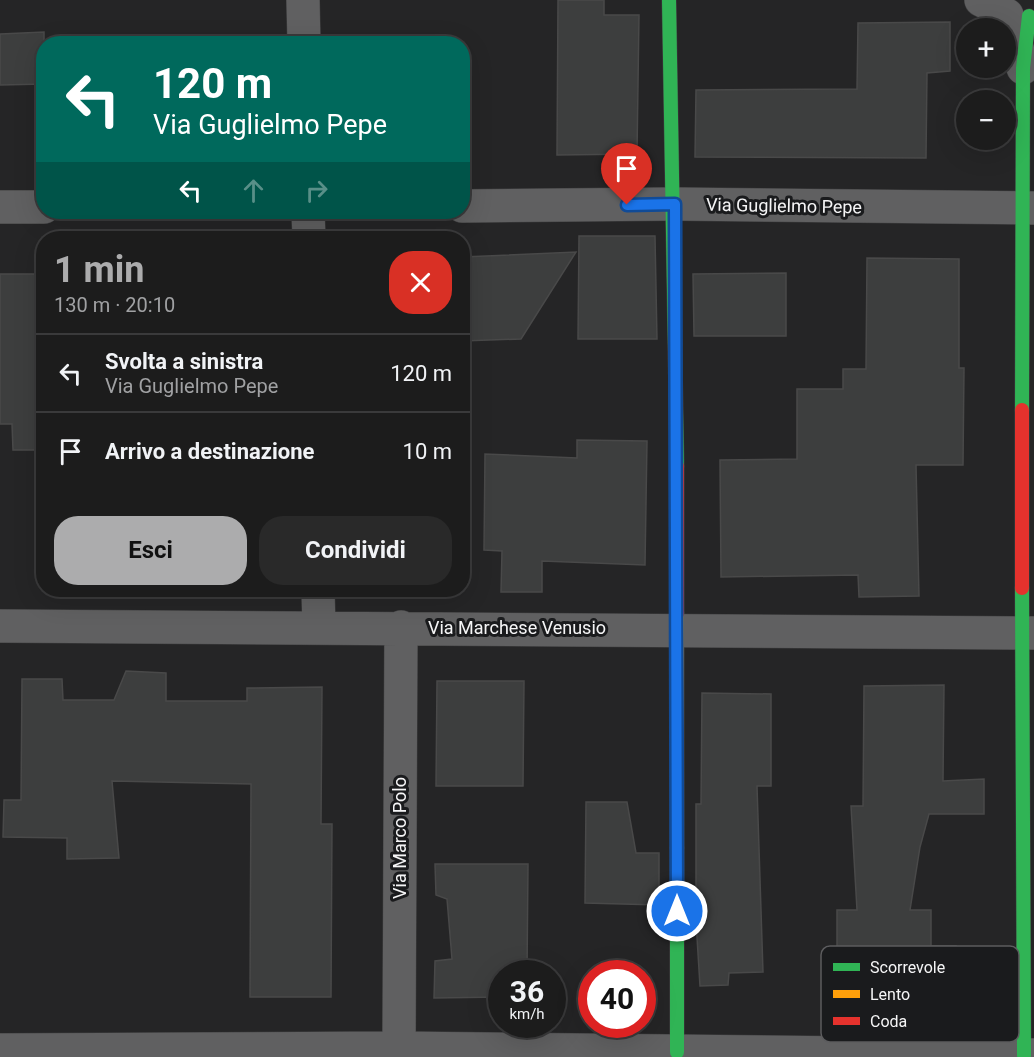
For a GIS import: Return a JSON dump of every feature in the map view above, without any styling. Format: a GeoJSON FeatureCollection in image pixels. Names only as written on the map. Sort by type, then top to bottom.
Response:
{"type":"FeatureCollection","features":[{"type":"Feature","properties":{"kind":"street"},"geometry":{"type":"LineString","coordinates":[[303,0],[304,36]]}},
{"type":"Feature","properties":{"kind":"street"},"geometry":{"type":"LineString","coordinates":[[669,0],[675,204],[678,629],[677,1052]]}},
{"type":"Feature","properties":{"kind":"street"},"geometry":{"type":"LineString","coordinates":[[19,1052],[399,1048],[1029,1055],[1027,208],[1023,68],[1008,9]]}},
{"type":"Feature","properties":{"kind":"street","name":"Via Guglielmo Pepe"},"geometry":{"type":"LineString","coordinates":[[470,206],[675,204],[1027,208]]}},
{"type":"Feature","properties":{"kind":"street"},"geometry":{"type":"LineString","coordinates":[[0,207],[36,207]]}},
{"type":"Feature","properties":{"kind":"street"},"geometry":{"type":"LineString","coordinates":[[318,597],[319,627]]}},
{"type":"Feature","properties":{"kind":"street","name":"Via Marchese Venusio"},"geometry":{"type":"LineString","coordinates":[[0,626],[1029,633]]}},
{"type":"Feature","properties":{"kind":"street","name":"Via Marco Polo"},"geometry":{"type":"LineString","coordinates":[[399,1048],[401,627]]}},
{"type":"Feature","properties":{"kind":"building"},"geometry":{"type":"Polygon","coordinates":[[[558,0],[604,0],[604,15],[639,15],[637,154],[557,155],[558,0]]]}},
{"type":"Feature","properties":{"kind":"building"},"geometry":{"type":"Polygon","coordinates":[[[950,22],[950,71],[927,73],[926,158],[695,157],[696,90],[857,89],[858,23],[950,22]]]}},
{"type":"Feature","properties":{"kind":"building"},"geometry":{"type":"Polygon","coordinates":[[[44,32],[44,36],[36,36],[36,84],[0,85],[0,34],[44,32]]]}},
{"type":"Feature","properties":{"kind":"building"},"geometry":{"type":"Polygon","coordinates":[[[579,236],[655,236],[657,339],[578,339],[579,236]]]}},
{"type":"Feature","properties":{"kind":"building"},"geometry":{"type":"Polygon","coordinates":[[[576,252],[521,339],[470,341],[470,257],[576,252]]]}},
{"type":"Feature","properties":{"kind":"building"},"geometry":{"type":"Polygon","coordinates":[[[867,258],[959,259],[959,368],[964,368],[963,465],[916,465],[919,596],[859,597],[858,575],[721,577],[720,460],[797,459],[797,389],[843,389],[843,369],[866,369],[867,258]]]}},
{"type":"Feature","properties":{"kind":"building"},"geometry":{"type":"Polygon","coordinates":[[[786,273],[786,336],[694,336],[693,274],[786,273]]]}},
{"type":"Feature","properties":{"kind":"building"},"geometry":{"type":"Polygon","coordinates":[[[0,274],[36,274],[36,450],[13,450],[12,424],[0,424],[0,274]]]}},
{"type":"Feature","properties":{"kind":"building"},"geometry":{"type":"Polygon","coordinates":[[[577,440],[647,441],[645,565],[542,561],[542,592],[501,592],[502,551],[484,550],[485,454],[577,458],[577,440]]]}},
{"type":"Feature","properties":{"kind":"building"},"geometry":{"type":"Polygon","coordinates":[[[126,671],[166,673],[166,701],[247,701],[247,688],[322,687],[321,824],[332,824],[331,997],[250,997],[251,784],[112,781],[119,858],[67,859],[67,838],[3,837],[4,800],[21,800],[22,679],[62,679],[63,700],[114,700],[126,671]]]}},
{"type":"Feature","properties":{"kind":"building"},"geometry":{"type":"Polygon","coordinates":[[[437,681],[524,681],[523,786],[436,786],[437,681]]]}},
{"type":"Feature","properties":{"kind":"building"},"geometry":{"type":"Polygon","coordinates":[[[944,685],[943,781],[984,779],[984,814],[929,814],[920,847],[910,910],[931,910],[931,946],[837,946],[837,910],[857,910],[851,806],[863,806],[864,686],[944,685]]]}},
{"type":"Feature","properties":{"kind":"building"},"geometry":{"type":"Polygon","coordinates":[[[702,693],[771,694],[771,786],[757,786],[763,972],[729,973],[728,985],[700,986],[696,921],[696,804],[701,804],[702,693]]]}},
{"type":"Feature","properties":{"kind":"building"},"geometry":{"type":"Polygon","coordinates":[[[586,802],[627,802],[636,853],[659,853],[659,905],[585,903],[586,802]]]}},
{"type":"Feature","properties":{"kind":"building"},"geometry":{"type":"Polygon","coordinates":[[[435,864],[528,864],[527,960],[488,960],[488,997],[434,998],[435,961],[452,959],[447,899],[436,895],[435,864]]]}},
{"type":"Feature","properties":{"kind":"traffic: fast"},"geometry":{"type":"LineString","coordinates":[[669,0],[677,466]]}},
{"type":"Feature","properties":{"kind":"traffic: fast"},"geometry":{"type":"LineString","coordinates":[[1022,410],[1023,68],[1029,16]]}},
{"type":"Feature","properties":{"kind":"traffic: fast"},"geometry":{"type":"LineString","coordinates":[[1022,588],[1024,1055]]}},
{"type":"Feature","properties":{"kind":"traffic: fast"},"geometry":{"type":"LineString","coordinates":[[677,848],[677,1052]]}},
{"type":"Feature","properties":{"kind":"traffic: slow"},"geometry":{"type":"LineString","coordinates":[[677,613],[677,848]]}},
{"type":"Feature","properties":{"kind":"traffic: jam"},"geometry":{"type":"LineString","coordinates":[[1022,410],[1022,588]]}},
{"type":"Feature","properties":{"kind":"traffic: jam"},"geometry":{"type":"LineString","coordinates":[[677,466],[677,613]]}},
{"type":"Feature","properties":{"kind":"route"},"geometry":{"type":"LineString","coordinates":[[627,205],[675,204],[677,911]]}}]}
